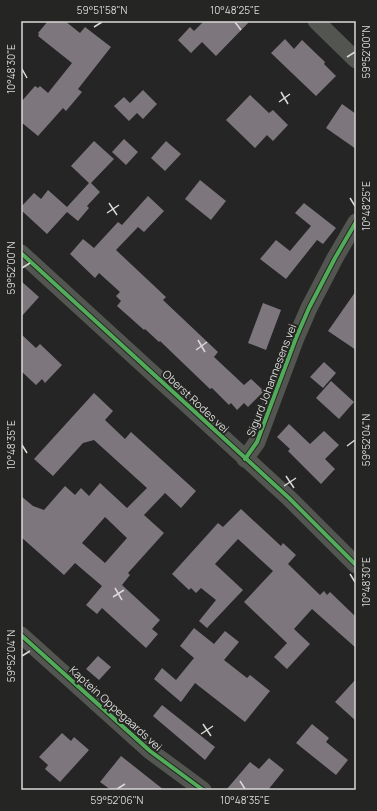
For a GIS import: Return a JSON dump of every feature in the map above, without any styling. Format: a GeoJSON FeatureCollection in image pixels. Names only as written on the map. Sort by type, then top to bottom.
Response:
{"type":"FeatureCollection","features":[{"type":"Feature","properties":{"kind":"street"},"geometry":{"type":"LineString","coordinates":[[316,21],[356,60]]}},
{"type":"Feature","properties":{"kind":"street","name":"Sigurd Johannesens vei"},"geometry":{"type":"LineString","coordinates":[[245,459],[257,442],[296,338],[309,308],[335,258],[352,241],[356,222]]}},
{"type":"Feature","properties":{"kind":"street","name":"Oberst Rodes vei"},"geometry":{"type":"LineString","coordinates":[[21,253],[289,498],[356,565]]}},
{"type":"Feature","properties":{"kind":"street","name":"Kaptein Oppegaards vei"},"geometry":{"type":"LineString","coordinates":[[21,635],[150,751],[203,790]]}},
{"type":"Feature","properties":{"kind":"building"},"geometry":{"type":"Polygon","coordinates":[[[48,21],[65,21],[80,33],[85,27],[111,47],[78,89],[82,92],[66,111],[63,108],[38,136],[21,122],[21,102],[35,86],[38,88],[40,86],[48,93],[72,63],[38,36],[38,33],[48,21]]]}},
{"type":"Feature","properties":{"kind":"building"},"geometry":{"type":"Polygon","coordinates":[[[204,21],[250,21],[216,56],[202,42],[191,53],[178,40],[190,27],[194,31],[204,21]]]}},
{"type":"Feature","properties":{"kind":"building"},"geometry":{"type":"Polygon","coordinates":[[[285,39],[294,49],[302,40],[325,62],[324,64],[336,76],[316,96],[271,53],[285,39]]]}},
{"type":"Feature","properties":{"kind":"building"},"geometry":{"type":"Polygon","coordinates":[[[143,90],[157,104],[143,119],[137,113],[129,121],[114,106],[124,97],[130,103],[143,90]]]}},
{"type":"Feature","properties":{"kind":"building"},"geometry":{"type":"Polygon","coordinates":[[[250,95],[269,113],[273,110],[288,125],[273,141],[267,135],[255,148],[226,120],[250,95]]]}},
{"type":"Feature","properties":{"kind":"building"},"geometry":{"type":"Polygon","coordinates":[[[342,104],[356,114],[356,149],[326,128],[342,104]]]}},
{"type":"Feature","properties":{"kind":"building"},"geometry":{"type":"Polygon","coordinates":[[[124,139],[138,152],[126,165],[112,152],[124,139]]]}},
{"type":"Feature","properties":{"kind":"building"},"geometry":{"type":"Polygon","coordinates":[[[94,141],[114,159],[91,183],[100,192],[87,206],[89,208],[78,221],[67,212],[47,234],[21,210],[21,207],[34,193],[41,199],[48,190],[67,207],[89,183],[71,166],[94,141]]]}},
{"type":"Feature","properties":{"kind":"building"},"geometry":{"type":"Polygon","coordinates":[[[166,141],[181,154],[165,171],[151,158],[166,141]]]}},
{"type":"Feature","properties":{"kind":"building"},"geometry":{"type":"Polygon","coordinates":[[[200,180],[226,201],[211,220],[185,199],[200,180]]]}},
{"type":"Feature","properties":{"kind":"building"},"geometry":{"type":"Polygon","coordinates":[[[148,196],[164,211],[144,232],[138,227],[116,250],[166,297],[163,300],[218,352],[214,357],[244,385],[251,379],[264,391],[248,407],[244,403],[237,410],[231,403],[229,405],[212,388],[210,389],[160,341],[159,342],[145,329],[144,330],[117,306],[121,301],[116,296],[120,292],[99,273],[95,278],[70,254],[83,239],[94,248],[118,222],[122,225],[148,196]]]}},
{"type":"Feature","properties":{"kind":"building"},"geometry":{"type":"Polygon","coordinates":[[[304,203],[336,228],[323,244],[317,240],[286,279],[260,259],[276,240],[290,251],[311,226],[295,213],[304,203]]]}},
{"type":"Feature","properties":{"kind":"building"},"geometry":{"type":"Polygon","coordinates":[[[21,281],[39,297],[21,317],[21,281]]]}},
{"type":"Feature","properties":{"kind":"building"},"geometry":{"type":"Polygon","coordinates":[[[356,291],[356,350],[328,331],[356,291]]]}},
{"type":"Feature","properties":{"kind":"building"},"geometry":{"type":"Polygon","coordinates":[[[263,303],[281,310],[266,350],[248,343],[263,303]]]}},
{"type":"Feature","properties":{"kind":"building"},"geometry":{"type":"Polygon","coordinates":[[[21,334],[36,348],[40,344],[62,365],[45,383],[42,379],[36,385],[21,371],[21,334]]]}},
{"type":"Feature","properties":{"kind":"building"},"geometry":{"type":"Polygon","coordinates":[[[324,362],[336,373],[323,388],[310,377],[324,362]]]}},
{"type":"Feature","properties":{"kind":"building"},"geometry":{"type":"Polygon","coordinates":[[[331,381],[354,402],[339,419],[316,398],[331,381]]]}},
{"type":"Feature","properties":{"kind":"building"},"geometry":{"type":"Polygon","coordinates":[[[94,393],[113,411],[105,420],[125,439],[131,432],[196,491],[181,508],[165,493],[144,515],[164,533],[128,573],[130,575],[122,585],[160,620],[152,629],[158,634],[146,648],[102,608],[97,614],[86,605],[102,586],[75,563],[64,575],[21,537],[21,496],[33,506],[44,510],[65,486],[75,495],[81,488],[89,496],[100,483],[127,508],[147,488],[94,440],[83,443],[53,476],[34,459],[94,393]],[[105,517],[82,543],[105,563],[127,538],[105,517]]]}},
{"type":"Feature","properties":{"kind":"building"},"geometry":{"type":"Polygon","coordinates":[[[289,424],[310,444],[324,431],[339,445],[325,459],[335,469],[321,484],[288,451],[290,449],[277,437],[289,424]]]}},
{"type":"Feature","properties":{"kind":"building"},"geometry":{"type":"Polygon","coordinates":[[[241,509],[281,546],[283,543],[296,555],[288,564],[320,595],[324,591],[327,595],[330,592],[356,617],[356,648],[312,609],[294,629],[310,644],[287,669],[274,657],[287,643],[244,602],[273,571],[238,539],[215,564],[243,590],[207,628],[199,621],[216,600],[201,588],[196,593],[191,588],[189,590],[172,574],[218,523],[223,527],[241,509]]]}},
{"type":"Feature","properties":{"kind":"building"},"geometry":{"type":"Polygon","coordinates":[[[194,628],[214,644],[225,631],[239,642],[224,660],[247,678],[250,675],[270,691],[245,722],[195,683],[181,702],[154,679],[162,668],[176,680],[194,658],[180,646],[194,628]]]}},
{"type":"Feature","properties":{"kind":"building"},"geometry":{"type":"Polygon","coordinates":[[[98,656],[111,667],[99,680],[86,669],[98,656]]]}},
{"type":"Feature","properties":{"kind":"building"},"geometry":{"type":"Polygon","coordinates":[[[356,679],[356,721],[335,702],[356,679]]]}},
{"type":"Feature","properties":{"kind":"building"},"geometry":{"type":"Polygon","coordinates":[[[162,705],[215,747],[205,760],[153,716],[162,705]]]}},
{"type":"Feature","properties":{"kind":"building"},"geometry":{"type":"Polygon","coordinates":[[[312,724],[329,738],[326,742],[348,760],[336,775],[296,743],[312,724]]]}},
{"type":"Feature","properties":{"kind":"building"},"geometry":{"type":"Polygon","coordinates":[[[62,733],[71,741],[74,737],[89,750],[60,782],[45,769],[48,765],[39,757],[62,733]]]}},
{"type":"Feature","properties":{"kind":"building"},"geometry":{"type":"Polygon","coordinates":[[[121,756],[164,790],[111,790],[100,782],[121,756]]]}},
{"type":"Feature","properties":{"kind":"building"},"geometry":{"type":"Polygon","coordinates":[[[269,758],[284,770],[268,790],[226,790],[250,762],[259,769],[269,758]]]}},
{"type":"Feature","properties":{"kind":"cycle path"},"geometry":{"type":"LineString","coordinates":[[245,459],[257,442],[296,338],[309,308],[356,222]]}},
{"type":"Feature","properties":{"kind":"cycle path"},"geometry":{"type":"LineString","coordinates":[[21,253],[289,498],[356,565]]}},
{"type":"Feature","properties":{"kind":"cycle path"},"geometry":{"type":"LineString","coordinates":[[21,635],[150,751],[203,790]]}}]}
